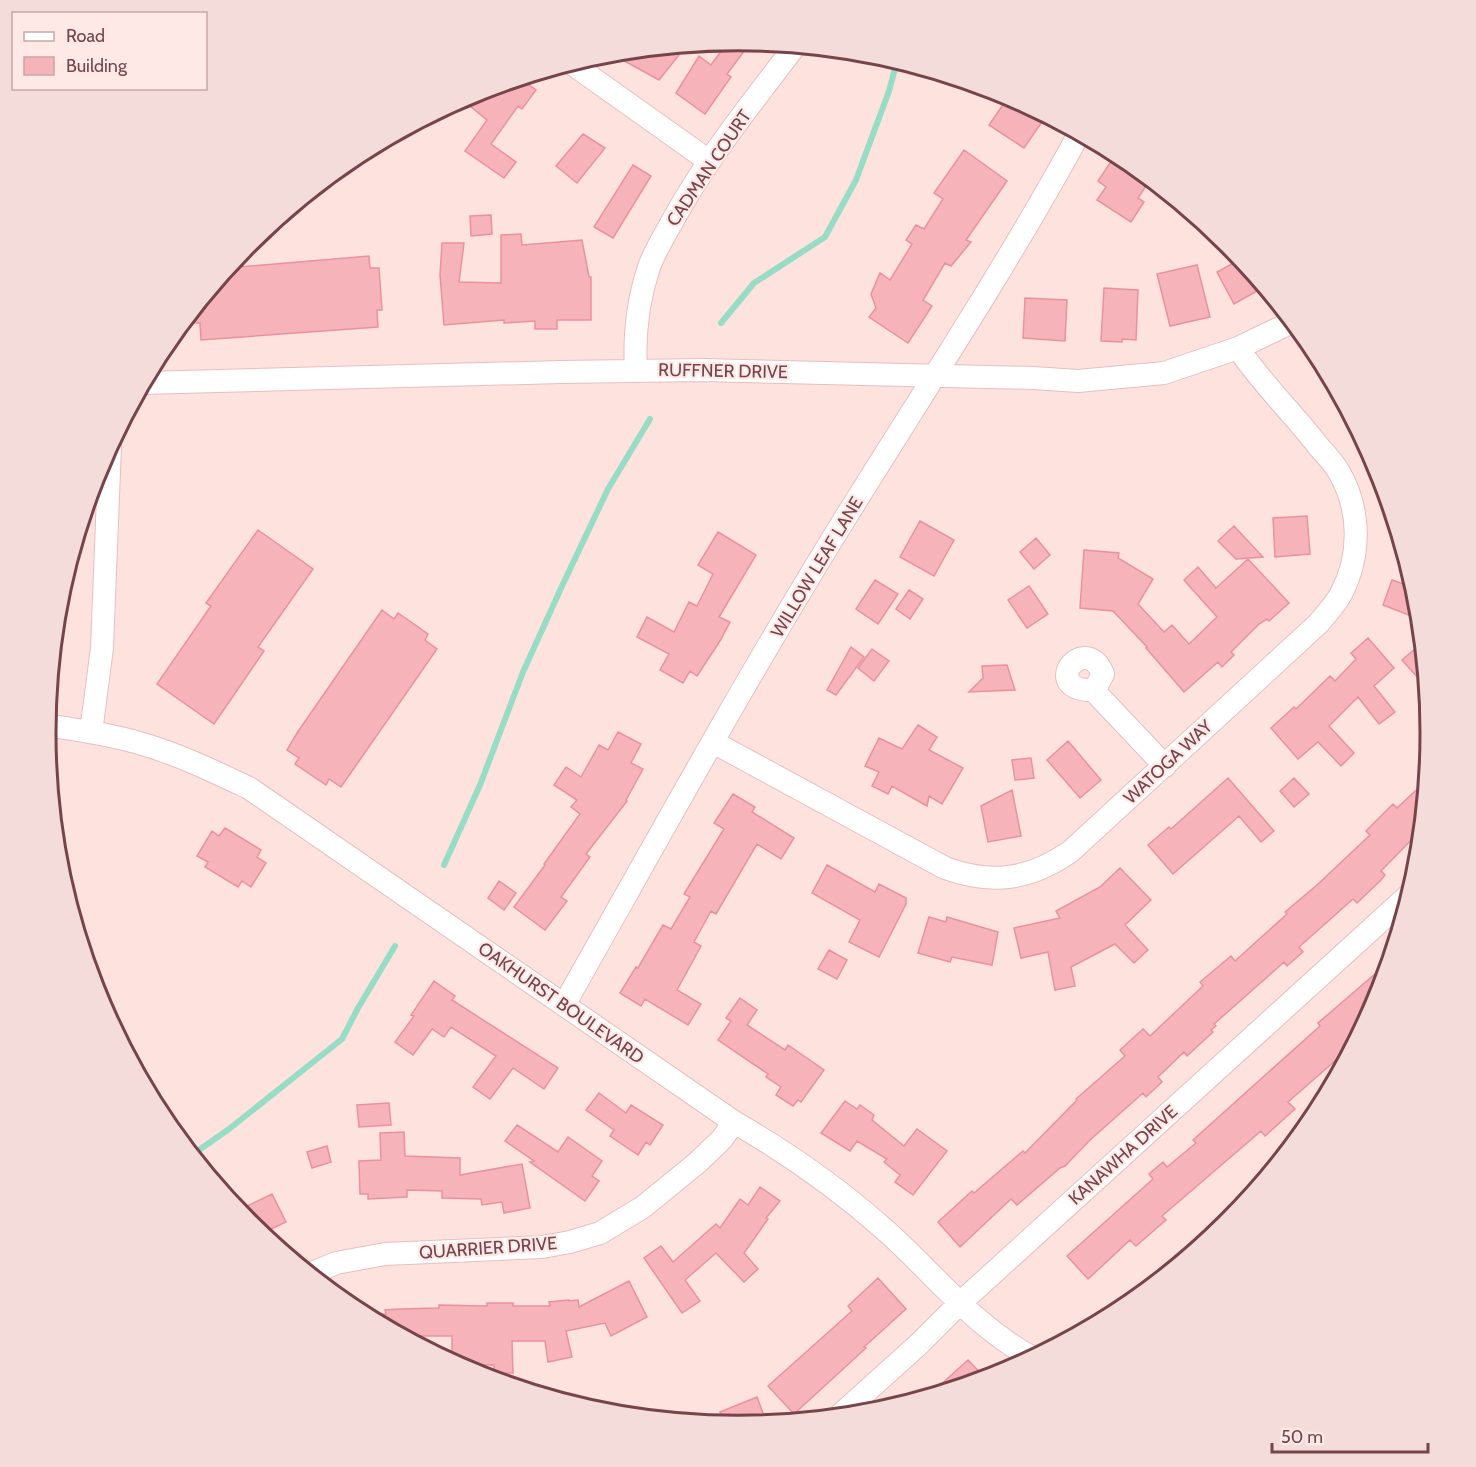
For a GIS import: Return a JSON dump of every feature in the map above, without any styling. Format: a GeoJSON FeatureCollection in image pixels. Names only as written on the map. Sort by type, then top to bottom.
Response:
{"type":"FeatureCollection","features":[{"type":"Feature","properties":{"kind":"street","name":"CADMAN COURT"},"geometry":{"type":"LineString","coordinates":[[636,370],[634,344],[636,323],[650,266],[686,196],[709,161],[790,53]]}},
{"type":"Feature","properties":{"kind":"street"},"geometry":{"type":"LineString","coordinates":[[580,70],[709,161]]}},
{"type":"Feature","properties":{"kind":"street","name":"WILLOW LEAF LANE"},"geometry":{"type":"LineString","coordinates":[[564,1005],[713,742],[825,552],[1019,240],[1076,140]]}},
{"type":"Feature","properties":{"kind":"street","name":"RUFFNER DRIVE"},"geometry":{"type":"LineString","coordinates":[[153,383],[636,370],[936,375],[1078,381],[1164,373],[1238,348],[1284,326]]}},
{"type":"Feature","properties":{"kind":"street","name":"WATOGA WAY"},"geometry":{"type":"LineString","coordinates":[[713,742],[945,868],[981,878],[1018,876],[1036,872],[1053,864],[1071,851],[1319,623],[1340,597],[1350,573],[1357,546],[1353,507],[1339,471],[1270,391],[1238,348]]}},
{"type":"Feature","properties":{"kind":"street"},"geometry":{"type":"LineString","coordinates":[[91,732],[102,648],[109,467]]}},
{"type":"Feature","properties":{"kind":"street"},"geometry":{"type":"LineString","coordinates":[[1094,691],[1165,766]]}},
{"type":"Feature","properties":{"kind":"street","name":"OAKHURST BOULEVARD"},"geometry":{"type":"LineString","coordinates":[[56,727],[91,732],[144,744],[182,757],[249,788],[734,1122],[810,1171],[885,1229],[986,1328],[1025,1353]]}},
{"type":"Feature","properties":{"kind":"street","name":"KANAWHA DRIVE"},"geometry":{"type":"LineString","coordinates":[[850,1406],[919,1344],[959,1304],[1398,905]]}},
{"type":"Feature","properties":{"kind":"street","name":"QUARRIER DRIVE"},"geometry":{"type":"LineString","coordinates":[[318,1271],[336,1263],[385,1254],[542,1247],[600,1233],[643,1208],[697,1163],[722,1139],[734,1122]]}},
{"type":"Feature","properties":{"kind":"building"},"geometry":{"type":"Polygon","coordinates":[[[721,51],[744,51],[727,74],[731,77],[705,114],[676,93],[699,56],[711,65],[721,51]]]}},
{"type":"Feature","properties":{"kind":"building"},"geometry":{"type":"Polygon","coordinates":[[[680,53],[659,80],[624,61],[680,53]]]}},
{"type":"Feature","properties":{"kind":"building"},"geometry":{"type":"Polygon","coordinates":[[[528,84],[536,90],[522,109],[518,106],[491,144],[516,162],[504,178],[465,151],[487,120],[470,106],[528,84]]]}},
{"type":"Feature","properties":{"kind":"building"},"geometry":{"type":"Polygon","coordinates":[[[1003,105],[1042,122],[1024,148],[989,125],[1003,105]]]}},
{"type":"Feature","properties":{"kind":"building"},"geometry":{"type":"Polygon","coordinates":[[[583,134],[605,148],[577,183],[556,166],[583,134]]]}},
{"type":"Feature","properties":{"kind":"building"},"geometry":{"type":"Polygon","coordinates":[[[964,150],[1007,181],[966,240],[971,242],[951,266],[945,263],[923,300],[932,306],[908,343],[869,317],[876,308],[871,294],[880,273],[890,280],[912,244],[906,240],[916,225],[924,229],[943,199],[934,193],[964,150]]]}},
{"type":"Feature","properties":{"kind":"building"},"geometry":{"type":"Polygon","coordinates":[[[1111,162],[1146,187],[1138,198],[1144,202],[1131,222],[1097,200],[1106,187],[1098,181],[1111,162]]]}},
{"type":"Feature","properties":{"kind":"building"},"geometry":{"type":"Polygon","coordinates":[[[633,165],[651,176],[613,238],[594,227],[633,165]]]}},
{"type":"Feature","properties":{"kind":"building"},"geometry":{"type":"Polygon","coordinates":[[[491,215],[492,234],[471,236],[470,216],[491,215]]]}},
{"type":"Feature","properties":{"kind":"building"},"geometry":{"type":"Polygon","coordinates":[[[521,234],[522,245],[582,240],[589,277],[591,277],[591,320],[557,320],[557,329],[535,329],[535,321],[504,323],[504,320],[444,325],[440,275],[442,243],[464,243],[459,282],[501,283],[501,235],[521,234]]]}},
{"type":"Feature","properties":{"kind":"building"},"geometry":{"type":"Polygon","coordinates":[[[369,256],[370,268],[379,268],[382,310],[377,310],[378,327],[201,340],[200,323],[194,322],[240,267],[369,256]]]}},
{"type":"Feature","properties":{"kind":"building"},"geometry":{"type":"Polygon","coordinates":[[[1233,263],[1257,291],[1234,304],[1217,272],[1233,263]]]}},
{"type":"Feature","properties":{"kind":"building"},"geometry":{"type":"Polygon","coordinates":[[[1197,265],[1210,317],[1170,326],[1157,274],[1197,265]]]}},
{"type":"Feature","properties":{"kind":"building"},"geometry":{"type":"Polygon","coordinates":[[[1104,288],[1138,290],[1136,340],[1101,341],[1104,288]]]}},
{"type":"Feature","properties":{"kind":"building"},"geometry":{"type":"Polygon","coordinates":[[[1025,298],[1067,300],[1065,341],[1023,338],[1025,298]]]}},
{"type":"Feature","properties":{"kind":"building"},"geometry":{"type":"Polygon","coordinates":[[[1307,516],[1310,554],[1275,557],[1273,518],[1307,516]]]}},
{"type":"Feature","properties":{"kind":"building"},"geometry":{"type":"Polygon","coordinates":[[[920,521],[954,540],[934,576],[900,557],[920,521]]]}},
{"type":"Feature","properties":{"kind":"building"},"geometry":{"type":"Polygon","coordinates":[[[1234,526],[1263,557],[1236,559],[1218,541],[1234,526]]]}},
{"type":"Feature","properties":{"kind":"building"},"geometry":{"type":"Polygon","coordinates":[[[258,530],[313,569],[258,647],[264,651],[214,724],[157,684],[211,606],[206,603],[258,530]]]}},
{"type":"Feature","properties":{"kind":"building"},"geometry":{"type":"Polygon","coordinates":[[[718,532],[756,555],[719,617],[730,622],[720,641],[697,676],[690,671],[683,683],[660,670],[669,654],[637,637],[647,617],[674,632],[689,602],[697,606],[713,574],[698,565],[718,532]]]}},
{"type":"Feature","properties":{"kind":"building"},"geometry":{"type":"Polygon","coordinates":[[[1036,538],[1050,555],[1034,569],[1020,552],[1036,538]]]}},
{"type":"Feature","properties":{"kind":"building"},"geometry":{"type":"Polygon","coordinates":[[[1084,550],[1119,553],[1118,558],[1153,579],[1138,604],[1164,632],[1172,625],[1189,644],[1217,617],[1184,580],[1198,567],[1216,588],[1248,559],[1289,603],[1269,621],[1267,619],[1259,624],[1231,652],[1234,655],[1222,667],[1218,662],[1184,692],[1147,647],[1113,611],[1080,608],[1084,550]]]}},
{"type":"Feature","properties":{"kind":"building"},"geometry":{"type":"Polygon","coordinates":[[[875,580],[898,594],[878,624],[856,609],[875,580]]]}},
{"type":"Feature","properties":{"kind":"building"},"geometry":{"type":"Polygon","coordinates":[[[1392,580],[1403,584],[1410,615],[1383,605],[1392,580]]]}},
{"type":"Feature","properties":{"kind":"building"},"geometry":{"type":"Polygon","coordinates":[[[1029,586],[1048,614],[1027,628],[1008,600],[1029,586]]]}},
{"type":"Feature","properties":{"kind":"building"},"geometry":{"type":"Polygon","coordinates":[[[909,590],[923,599],[910,619],[896,609],[909,590]]]}},
{"type":"Feature","properties":{"kind":"building"},"geometry":{"type":"Polygon","coordinates":[[[382,610],[394,619],[398,613],[428,634],[425,640],[437,649],[341,787],[329,779],[326,785],[295,764],[299,758],[287,750],[382,610]]]}},
{"type":"Feature","properties":{"kind":"building"},"geometry":{"type":"Polygon","coordinates":[[[1368,638],[1394,668],[1374,686],[1395,712],[1379,724],[1358,697],[1329,726],[1354,753],[1341,766],[1318,742],[1298,759],[1271,728],[1294,707],[1296,709],[1330,676],[1335,681],[1356,659],[1351,653],[1368,638]]]}},
{"type":"Feature","properties":{"kind":"building"},"geometry":{"type":"Polygon","coordinates":[[[851,647],[864,657],[836,695],[827,690],[851,647]]]}},
{"type":"Feature","properties":{"kind":"building"},"geometry":{"type":"Polygon","coordinates":[[[872,649],[889,661],[874,681],[858,668],[872,649]]]}},
{"type":"Feature","properties":{"kind":"building"},"geometry":{"type":"Polygon","coordinates":[[[1415,649],[1418,678],[1402,660],[1415,649]]]}},
{"type":"Feature","properties":{"kind":"building"},"geometry":{"type":"Polygon","coordinates":[[[1007,665],[1015,690],[969,692],[983,678],[982,666],[1007,665]]]}},
{"type":"Feature","properties":{"kind":"building"},"geometry":{"type":"Polygon","coordinates":[[[918,725],[937,737],[929,750],[963,768],[942,804],[929,796],[927,806],[892,786],[888,794],[872,786],[879,772],[865,766],[879,738],[902,749],[918,725]]]}},
{"type":"Feature","properties":{"kind":"building"},"geometry":{"type":"Polygon","coordinates":[[[618,732],[641,744],[631,763],[643,769],[627,801],[586,854],[590,857],[561,897],[567,901],[545,930],[514,907],[580,814],[571,807],[577,800],[554,785],[566,767],[581,777],[599,745],[608,750],[618,732]]]}},
{"type":"Feature","properties":{"kind":"building"},"geometry":{"type":"Polygon","coordinates":[[[1068,741],[1101,780],[1080,798],[1047,760],[1068,741]]]}},
{"type":"Feature","properties":{"kind":"building"},"geometry":{"type":"Polygon","coordinates":[[[1031,758],[1034,778],[1015,780],[1012,760],[1031,758]]]}},
{"type":"Feature","properties":{"kind":"building"},"geometry":{"type":"Polygon","coordinates":[[[1228,778],[1274,831],[1261,842],[1239,816],[1173,874],[1148,845],[1169,827],[1171,829],[1228,778]]]}},
{"type":"Feature","properties":{"kind":"building"},"geometry":{"type":"Polygon","coordinates":[[[1294,778],[1309,794],[1294,807],[1280,791],[1294,778]]]}},
{"type":"Feature","properties":{"kind":"building"},"geometry":{"type":"Polygon","coordinates":[[[1418,788],[1412,839],[1381,871],[1385,875],[1381,880],[1357,903],[1353,899],[1299,947],[1303,952],[1287,966],[1284,962],[1214,1024],[1216,1026],[1211,1030],[1213,1032],[1187,1056],[1184,1052],[1158,1077],[1162,1082],[1146,1097],[1143,1093],[1090,1140],[1065,1166],[1017,1205],[1011,1199],[960,1247],[938,1222],[972,1191],[974,1193],[1023,1151],[1025,1153],[1076,1099],[1125,1056],[1120,1050],[1143,1029],[1150,1036],[1203,986],[1200,982],[1231,956],[1235,961],[1370,835],[1366,831],[1393,804],[1397,808],[1418,788]]]}},
{"type":"Feature","properties":{"kind":"building"},"geometry":{"type":"Polygon","coordinates":[[[1012,790],[1021,836],[988,842],[981,806],[1012,790]]]}},
{"type":"Feature","properties":{"kind":"building"},"geometry":{"type":"Polygon","coordinates":[[[733,794],[755,807],[752,812],[794,838],[781,859],[757,844],[716,914],[711,911],[694,942],[701,946],[677,990],[701,1004],[688,1025],[645,999],[641,1006],[620,993],[636,967],[638,968],[663,925],[671,929],[690,897],[684,894],[724,829],[714,823],[733,794]]]}},
{"type":"Feature","properties":{"kind":"building"},"geometry":{"type":"Polygon","coordinates":[[[225,828],[261,850],[257,857],[266,863],[251,887],[242,881],[238,887],[205,867],[208,862],[197,856],[212,831],[219,836],[225,828]]]}},
{"type":"Feature","properties":{"kind":"building"},"geometry":{"type":"Polygon","coordinates":[[[827,865],[875,892],[879,884],[906,898],[906,904],[879,957],[849,942],[860,920],[812,893],[827,865]]]}},
{"type":"Feature","properties":{"kind":"building"},"geometry":{"type":"Polygon","coordinates":[[[1120,868],[1151,900],[1125,925],[1148,950],[1134,963],[1115,944],[1071,967],[1075,986],[1055,990],[1048,952],[1021,958],[1014,928],[1060,918],[1056,911],[1100,887],[1120,868]]]}},
{"type":"Feature","properties":{"kind":"building"},"geometry":{"type":"Polygon","coordinates":[[[499,881],[516,893],[504,910],[488,898],[499,881]]]}},
{"type":"Feature","properties":{"kind":"building"},"geometry":{"type":"Polygon","coordinates":[[[929,917],[946,922],[947,917],[998,932],[992,965],[952,957],[950,962],[918,953],[929,917]]]}},
{"type":"Feature","properties":{"kind":"building"},"geometry":{"type":"Polygon","coordinates":[[[829,950],[847,960],[837,979],[818,969],[829,950]]]}},
{"type":"Feature","properties":{"kind":"building"},"geometry":{"type":"Polygon","coordinates":[[[1377,972],[1369,995],[1338,1059],[1288,1102],[1295,1109],[1265,1136],[1261,1131],[1162,1216],[1166,1220],[1136,1246],[1130,1240],[1088,1279],[1067,1256],[1153,1179],[1149,1174],[1163,1162],[1167,1167],[1196,1143],[1193,1140],[1320,1026],[1318,1023],[1377,972]]]}},
{"type":"Feature","properties":{"kind":"building"},"geometry":{"type":"Polygon","coordinates":[[[434,981],[455,996],[452,1000],[558,1068],[544,1089],[513,1068],[490,1099],[473,1087],[496,1056],[451,1027],[444,1037],[432,1029],[413,1055],[395,1042],[414,1016],[411,1015],[434,981]]]}},
{"type":"Feature","properties":{"kind":"building"},"geometry":{"type":"Polygon","coordinates":[[[740,998],[757,1010],[747,1025],[785,1050],[788,1045],[824,1070],[801,1102],[798,1100],[793,1106],[776,1095],[781,1087],[766,1077],[768,1074],[718,1040],[731,1021],[726,1018],[740,998]]]}},
{"type":"Feature","properties":{"kind":"building"},"geometry":{"type":"Polygon","coordinates":[[[599,1093],[626,1113],[631,1105],[663,1125],[650,1145],[646,1142],[638,1155],[610,1136],[614,1130],[586,1110],[599,1093]]]}},
{"type":"Feature","properties":{"kind":"building"},"geometry":{"type":"Polygon","coordinates":[[[845,1101],[857,1109],[860,1105],[874,1115],[872,1120],[904,1146],[917,1129],[947,1151],[913,1195],[895,1182],[900,1175],[884,1162],[887,1159],[857,1141],[850,1151],[821,1133],[845,1101]]]}},
{"type":"Feature","properties":{"kind":"building"},"geometry":{"type":"Polygon","coordinates":[[[389,1103],[391,1125],[359,1127],[357,1105],[389,1103]]]}},
{"type":"Feature","properties":{"kind":"building"},"geometry":{"type":"Polygon","coordinates":[[[517,1125],[558,1152],[568,1137],[602,1161],[592,1176],[599,1181],[585,1201],[505,1141],[517,1125]]]}},
{"type":"Feature","properties":{"kind":"building"},"geometry":{"type":"Polygon","coordinates":[[[404,1132],[405,1156],[460,1158],[460,1175],[522,1164],[530,1208],[504,1213],[502,1202],[482,1205],[481,1199],[442,1198],[442,1191],[407,1190],[407,1197],[368,1199],[368,1194],[360,1194],[359,1161],[381,1160],[380,1133],[404,1132]]]}},
{"type":"Feature","properties":{"kind":"building"},"geometry":{"type":"Polygon","coordinates":[[[327,1146],[331,1162],[312,1168],[307,1152],[327,1146]]]}},
{"type":"Feature","properties":{"kind":"building"},"geometry":{"type":"Polygon","coordinates":[[[760,1187],[780,1201],[766,1218],[768,1219],[744,1253],[758,1269],[744,1282],[716,1253],[685,1280],[700,1301],[682,1313],[644,1258],[661,1246],[673,1262],[716,1224],[720,1228],[740,1199],[748,1205],[760,1187]]]}},
{"type":"Feature","properties":{"kind":"building"},"geometry":{"type":"Polygon","coordinates":[[[272,1194],[286,1222],[270,1230],[246,1207],[272,1194]]]}},
{"type":"Feature","properties":{"kind":"building"},"geometry":{"type":"Polygon","coordinates":[[[878,1278],[906,1309],[794,1414],[768,1386],[852,1311],[848,1306],[878,1278]]]}},
{"type":"Feature","properties":{"kind":"building"},"geometry":{"type":"Polygon","coordinates":[[[629,1281],[647,1317],[611,1336],[605,1323],[566,1331],[572,1357],[548,1362],[545,1341],[512,1341],[513,1373],[501,1373],[494,1370],[494,1365],[480,1365],[452,1353],[452,1336],[417,1336],[380,1315],[386,1314],[385,1310],[439,1308],[439,1305],[487,1306],[487,1303],[550,1306],[549,1302],[578,1300],[579,1307],[629,1281]]]}},
{"type":"Feature","properties":{"kind":"building"},"geometry":{"type":"Polygon","coordinates":[[[968,1360],[979,1372],[957,1380],[940,1385],[968,1360]]]}},
{"type":"Feature","properties":{"kind":"building"},"geometry":{"type":"Polygon","coordinates":[[[757,1397],[764,1415],[721,1416],[720,1412],[757,1397]]]}},
{"type":"Feature","properties":{"kind":"waterway"},"geometry":{"type":"LineString","coordinates":[[721,323],[754,283],[825,237],[856,180],[895,69]]}},
{"type":"Feature","properties":{"kind":"waterway"},"geometry":{"type":"LineString","coordinates":[[444,865],[480,785],[523,672],[562,586],[608,489],[650,419]]}},
{"type":"Feature","properties":{"kind":"waterway"},"geometry":{"type":"LineString","coordinates":[[198,1151],[342,1039],[395,946]]}}]}
